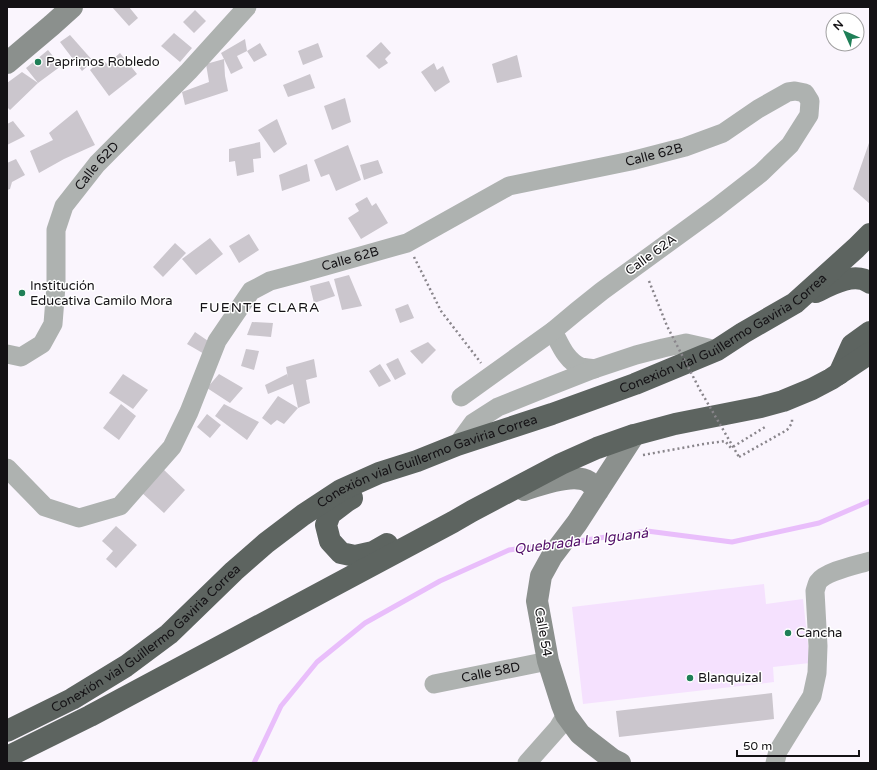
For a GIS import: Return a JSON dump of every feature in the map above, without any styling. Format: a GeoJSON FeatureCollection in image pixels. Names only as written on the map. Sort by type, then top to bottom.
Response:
{"type":"FeatureCollection","features":[{"type":"Feature","properties":{"kind":"highway","name":"Conexión vial Guillermo Gaviria Correa"},"geometry":{"type":"LineString","coordinates":[[7,731],[72,699],[126,666],[168,634],[234,571],[266,543],[341,490],[379,473],[635,384],[717,350],[795,303],[870,234]]}},
{"type":"Feature","properties":{"kind":"highway"},"geometry":{"type":"LineString","coordinates":[[795,303],[842,280],[855,278],[868,281],[870,283]]}},
{"type":"Feature","properties":{"kind":"highway"},"geometry":{"type":"LineString","coordinates":[[838,375],[852,345],[870,332]]}},
{"type":"Feature","properties":{"kind":"highway","name":"Conexión vial Guillermo Gaviria Correa"},"geometry":{"type":"LineString","coordinates":[[7,757],[90,716],[561,464],[597,448],[634,435],[675,424],[761,407],[783,401],[812,389],[838,375],[870,353]]}},
{"type":"Feature","properties":{"kind":"highway"},"geometry":{"type":"LineString","coordinates":[[417,461],[394,477],[347,501],[330,514],[326,525],[330,541],[341,553],[356,556],[374,552],[399,536],[453,522]]}},
{"type":"Feature","properties":{"kind":"street"},"geometry":{"type":"LineString","coordinates":[[7,63],[72,7]]}},
{"type":"Feature","properties":{"kind":"street","name":"Calle 62D"},"geometry":{"type":"LineString","coordinates":[[14,355],[42,344],[53,324],[56,286],[56,230],[64,206],[97,164],[189,72],[247,7]]}},
{"type":"Feature","properties":{"kind":"street","name":"Calle 62B"},"geometry":{"type":"LineString","coordinates":[[7,468],[45,507],[79,518],[120,506],[172,447],[217,341],[252,291],[270,281],[407,243],[509,186],[631,161],[685,147],[723,134],[758,109],[788,92],[794,91],[805,93]]}},
{"type":"Feature","properties":{"kind":"street","name":"Calle 62A"},"geometry":{"type":"LineString","coordinates":[[461,397],[553,331],[602,291],[716,208],[761,173],[790,145],[809,114],[810,101],[805,93]]}},
{"type":"Feature","properties":{"kind":"street"},"geometry":{"type":"LineString","coordinates":[[553,331],[570,360],[580,367],[594,369]]}},
{"type":"Feature","properties":{"kind":"street"},"geometry":{"type":"LineString","coordinates":[[548,387],[558,371],[556,344],[553,331]]}},
{"type":"Feature","properties":{"kind":"street"},"geometry":{"type":"LineString","coordinates":[[457,445],[473,423],[498,407],[594,369],[636,355],[686,343],[717,350]]}},
{"type":"Feature","properties":{"kind":"street","name":"Calle 54"},"geometry":{"type":"LineString","coordinates":[[620,763],[612,759],[580,734],[566,715],[548,661],[537,601],[541,576],[552,556],[577,523],[634,435]]}},
{"type":"Feature","properties":{"kind":"street"},"geometry":{"type":"LineString","coordinates":[[493,500],[558,479],[579,478],[589,482],[598,492]]}},
{"type":"Feature","properties":{"kind":"street"},"geometry":{"type":"LineString","coordinates":[[775,763],[778,751],[812,696],[818,673],[815,591],[818,582],[824,576],[870,561]]}},
{"type":"Feature","properties":{"kind":"street","name":"Calle 58D"},"geometry":{"type":"LineString","coordinates":[[434,684],[548,661]]}},
{"type":"Feature","properties":{"kind":"street"},"geometry":{"type":"LineString","coordinates":[[527,763],[558,728],[566,715]]}},
{"type":"Feature","properties":{"kind":"path"},"geometry":{"type":"LineString","coordinates":[[407,243],[441,311],[491,376]]}},
{"type":"Feature","properties":{"kind":"path"},"geometry":{"type":"LineString","coordinates":[[649,281],[667,326],[700,390],[739,457],[787,430],[792,423],[792,418],[787,416]]}},
{"type":"Feature","properties":{"kind":"path"},"geometry":{"type":"LineString","coordinates":[[640,456],[725,441],[731,448],[768,425]]}},
{"type":"Feature","properties":{"kind":"shaded area"},"geometry":{"type":"Polygon","coordinates":[[[764,584],[766,604],[803,599],[810,663],[773,667],[774,682],[583,704],[572,607],[764,584]]]}},
{"type":"Feature","properties":{"kind":"building"},"geometry":{"type":"Polygon","coordinates":[[[112,7],[129,7],[138,18],[129,26],[112,7]]]}},
{"type":"Feature","properties":{"kind":"building"},"geometry":{"type":"Polygon","coordinates":[[[195,10],[206,21],[194,33],[183,22],[195,10]]]}},
{"type":"Feature","properties":{"kind":"building"},"geometry":{"type":"Polygon","coordinates":[[[174,33],[192,48],[180,62],[161,46],[174,33]]]}},
{"type":"Feature","properties":{"kind":"building"},"geometry":{"type":"Polygon","coordinates":[[[70,35],[93,61],[82,71],[60,42],[70,35]]]}},
{"type":"Feature","properties":{"kind":"building"},"geometry":{"type":"Polygon","coordinates":[[[245,39],[247,51],[237,56],[243,68],[231,74],[221,53],[245,39]]]}},
{"type":"Feature","properties":{"kind":"building"},"geometry":{"type":"Polygon","coordinates":[[[381,42],[391,53],[385,59],[388,63],[379,69],[366,56],[381,42]]]}},
{"type":"Feature","properties":{"kind":"building"},"geometry":{"type":"Polygon","coordinates":[[[260,43],[267,55],[254,62],[247,51],[260,43]]]}},
{"type":"Feature","properties":{"kind":"building"},"geometry":{"type":"Polygon","coordinates":[[[318,43],[323,57],[303,65],[298,51],[318,43]]]}},
{"type":"Feature","properties":{"kind":"building"},"geometry":{"type":"Polygon","coordinates":[[[48,50],[61,66],[38,83],[26,68],[48,50]]]}},
{"type":"Feature","properties":{"kind":"building"},"geometry":{"type":"Polygon","coordinates":[[[120,53],[137,74],[109,96],[90,70],[102,59],[107,64],[120,53]]]}},
{"type":"Feature","properties":{"kind":"building"},"geometry":{"type":"Polygon","coordinates":[[[517,55],[522,77],[497,83],[492,64],[517,55]]]}},
{"type":"Feature","properties":{"kind":"building"},"geometry":{"type":"Polygon","coordinates":[[[224,59],[228,91],[185,105],[182,92],[209,82],[206,64],[224,59]]]}},
{"type":"Feature","properties":{"kind":"building"},"geometry":{"type":"Polygon","coordinates":[[[434,63],[437,70],[443,66],[450,82],[435,92],[421,72],[434,63]]]}},
{"type":"Feature","properties":{"kind":"building"},"geometry":{"type":"Polygon","coordinates":[[[22,72],[38,83],[10,110],[7,107],[7,83],[22,72]]]}},
{"type":"Feature","properties":{"kind":"building"},"geometry":{"type":"Polygon","coordinates":[[[310,74],[315,88],[288,97],[283,85],[310,74]]]}},
{"type":"Feature","properties":{"kind":"building"},"geometry":{"type":"Polygon","coordinates":[[[345,98],[351,122],[332,130],[324,106],[345,98]]]}},
{"type":"Feature","properties":{"kind":"building"},"geometry":{"type":"Polygon","coordinates":[[[77,110],[95,145],[64,159],[39,173],[30,151],[53,140],[49,133],[77,110]]]}},
{"type":"Feature","properties":{"kind":"building"},"geometry":{"type":"Polygon","coordinates":[[[277,119],[287,144],[274,153],[258,130],[277,119]]]}},
{"type":"Feature","properties":{"kind":"building"},"geometry":{"type":"Polygon","coordinates":[[[13,121],[25,136],[7,145],[7,124],[13,121]]]}},
{"type":"Feature","properties":{"kind":"building"},"geometry":{"type":"Polygon","coordinates":[[[870,140],[870,204],[853,189],[870,140]]]}},
{"type":"Feature","properties":{"kind":"building"},"geometry":{"type":"Polygon","coordinates":[[[260,142],[261,158],[253,159],[254,172],[237,176],[235,161],[229,162],[229,149],[260,142]]]}},
{"type":"Feature","properties":{"kind":"building"},"geometry":{"type":"Polygon","coordinates":[[[348,145],[361,180],[336,191],[329,174],[321,177],[314,160],[348,145]]]}},
{"type":"Feature","properties":{"kind":"building"},"geometry":{"type":"Polygon","coordinates":[[[16,159],[25,175],[12,182],[10,189],[7,190],[7,163],[16,159]]]}},
{"type":"Feature","properties":{"kind":"building"},"geometry":{"type":"Polygon","coordinates":[[[378,160],[383,173],[364,180],[360,165],[378,160]]]}},
{"type":"Feature","properties":{"kind":"building"},"geometry":{"type":"Polygon","coordinates":[[[307,164],[310,181],[282,191],[279,175],[307,164]]]}},
{"type":"Feature","properties":{"kind":"building"},"geometry":{"type":"Polygon","coordinates":[[[367,197],[372,206],[376,203],[388,223],[361,239],[348,218],[359,211],[355,204],[367,197]]]}},
{"type":"Feature","properties":{"kind":"building"},"geometry":{"type":"Polygon","coordinates":[[[249,234],[259,250],[239,263],[229,246],[249,234]]]}},
{"type":"Feature","properties":{"kind":"building"},"geometry":{"type":"Polygon","coordinates":[[[210,238],[223,254],[196,275],[182,259],[210,238]]]}},
{"type":"Feature","properties":{"kind":"building"},"geometry":{"type":"Polygon","coordinates":[[[175,243],[186,253],[163,277],[153,267],[175,243]]]}},
{"type":"Feature","properties":{"kind":"building"},"geometry":{"type":"Polygon","coordinates":[[[349,275],[362,306],[342,310],[334,279],[349,275]]]}},
{"type":"Feature","properties":{"kind":"building"},"geometry":{"type":"Polygon","coordinates":[[[329,281],[335,296],[314,303],[310,286],[329,281]]]}},
{"type":"Feature","properties":{"kind":"building"},"geometry":{"type":"Polygon","coordinates":[[[408,304],[414,318],[400,323],[395,309],[408,304]]]}},
{"type":"Feature","properties":{"kind":"building"},"geometry":{"type":"Polygon","coordinates":[[[252,322],[273,323],[271,337],[247,335],[252,322]]]}},
{"type":"Feature","properties":{"kind":"building"},"geometry":{"type":"Polygon","coordinates":[[[195,332],[214,345],[206,355],[187,344],[195,332]]]}},
{"type":"Feature","properties":{"kind":"building"},"geometry":{"type":"Polygon","coordinates":[[[428,342],[436,350],[422,364],[410,351],[428,342]]]}},
{"type":"Feature","properties":{"kind":"building"},"geometry":{"type":"Polygon","coordinates":[[[246,349],[259,351],[254,370],[241,366],[246,349]]]}},
{"type":"Feature","properties":{"kind":"building"},"geometry":{"type":"Polygon","coordinates":[[[398,358],[406,374],[395,380],[386,364],[398,358]]]}},
{"type":"Feature","properties":{"kind":"building"},"geometry":{"type":"Polygon","coordinates":[[[314,359],[317,377],[306,380],[310,403],[298,408],[293,384],[268,394],[265,385],[287,374],[288,378],[286,367],[314,359]]]}},
{"type":"Feature","properties":{"kind":"building"},"geometry":{"type":"Polygon","coordinates":[[[380,364],[391,381],[379,387],[369,371],[380,364]]]}},
{"type":"Feature","properties":{"kind":"building"},"geometry":{"type":"Polygon","coordinates":[[[123,374],[148,390],[133,409],[109,393],[123,374]]]}},
{"type":"Feature","properties":{"kind":"building"},"geometry":{"type":"Polygon","coordinates":[[[219,374],[243,388],[230,403],[207,388],[219,374]]]}},
{"type":"Feature","properties":{"kind":"building"},"geometry":{"type":"Polygon","coordinates":[[[278,396],[298,408],[284,424],[277,420],[271,425],[262,418],[278,396]]]}},
{"type":"Feature","properties":{"kind":"building"},"geometry":{"type":"Polygon","coordinates":[[[121,404],[136,416],[119,440],[103,428],[121,404]]]}},
{"type":"Feature","properties":{"kind":"building"},"geometry":{"type":"Polygon","coordinates":[[[224,404],[259,422],[247,440],[215,416],[224,404]]]}},
{"type":"Feature","properties":{"kind":"building"},"geometry":{"type":"Polygon","coordinates":[[[207,414],[221,425],[210,438],[197,427],[207,414]]]}},
{"type":"Feature","properties":{"kind":"building"},"geometry":{"type":"Polygon","coordinates":[[[163,469],[185,490],[164,513],[141,492],[163,469]]]}},
{"type":"Feature","properties":{"kind":"building"},"geometry":{"type":"Polygon","coordinates":[[[116,526],[137,545],[116,568],[106,559],[113,551],[102,541],[116,526]]]}},
{"type":"Feature","properties":{"kind":"building"},"geometry":{"type":"Polygon","coordinates":[[[772,693],[774,719],[619,737],[616,711],[772,693]]]}},
{"type":"Feature","properties":{"kind":"waterway","name":"Quebrada La Iguaná"},"geometry":{"type":"LineString","coordinates":[[572,542],[647,531],[732,542],[819,523],[870,501]]}},
{"type":"Feature","properties":{"kind":"waterway","name":"Quebrada La Iguaná"},"geometry":{"type":"LineString","coordinates":[[254,763],[281,706],[317,662],[365,623],[440,581],[509,550],[552,544]]}},
{"type":"Feature","properties":{"kind":"place","name":"Paprimos Robledo"},"geometry":{"type":"Point","coordinates":[38,62]}},
{"type":"Feature","properties":{"kind":"place","name":"Institución Educativa Camilo Mora"},"geometry":{"type":"Point","coordinates":[22,293]}},
{"type":"Feature","properties":{"kind":"place","name":"Cancha"},"geometry":{"type":"Point","coordinates":[788,633]}},
{"type":"Feature","properties":{"kind":"place","name":"Blanquizal"},"geometry":{"type":"Point","coordinates":[690,678]}},
{"type":"Feature","properties":{"kind":"district","name":"FUENTE CLARA"},"geometry":{"type":"Point","coordinates":[260,307]}}]}
